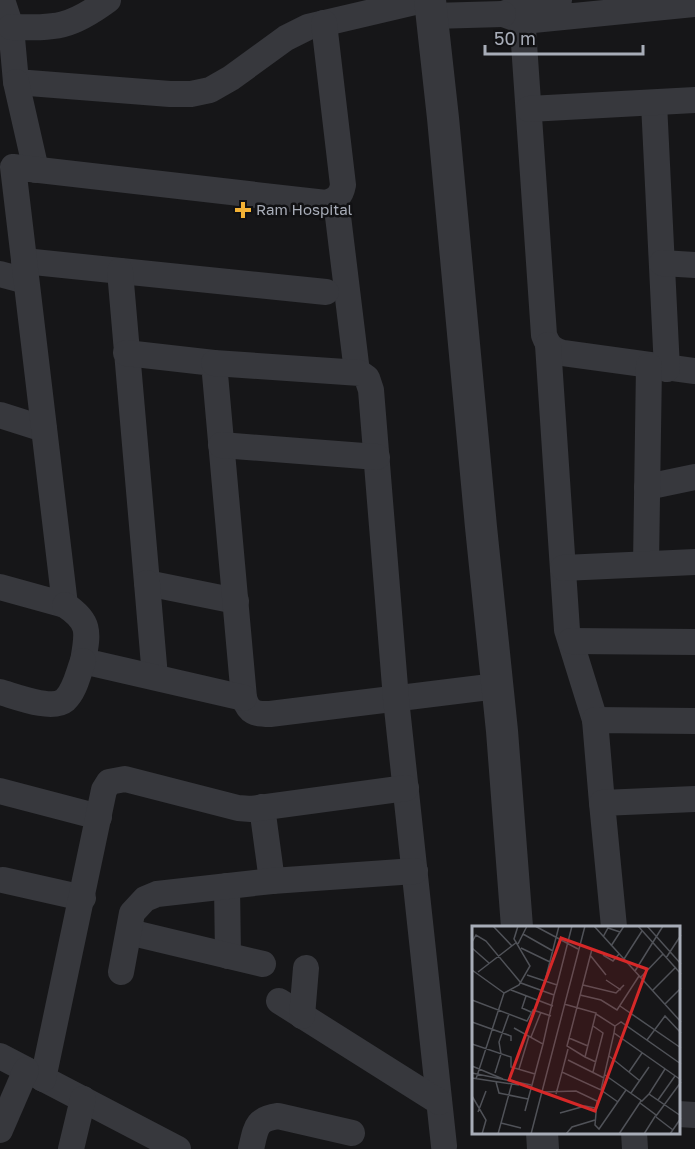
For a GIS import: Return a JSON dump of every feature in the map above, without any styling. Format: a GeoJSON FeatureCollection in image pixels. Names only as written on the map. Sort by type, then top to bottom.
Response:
{"type":"FeatureCollection","features":[{"type":"Feature","properties":{"kind":"street"},"geometry":{"type":"LineString","coordinates":[[2,0],[16,82],[16,167],[25,271],[65,605]]}},
{"type":"Feature","properties":{"kind":"street"},"geometry":{"type":"LineString","coordinates":[[8,40],[71,22],[89,14],[108,0]]}},
{"type":"Feature","properties":{"kind":"street"},"geometry":{"type":"LineString","coordinates":[[517,11],[559,0]]}},
{"type":"Feature","properties":{"kind":"street"},"geometry":{"type":"LineString","coordinates":[[16,82],[191,94],[210,90],[231,78],[286,38],[308,27],[324,23],[428,6],[468,15],[679,4]]}},
{"type":"Feature","properties":{"kind":"street"},"geometry":{"type":"LineString","coordinates":[[428,6],[497,686],[517,926]]}},
{"type":"Feature","properties":{"kind":"street"},"geometry":{"type":"LineString","coordinates":[[517,11],[529,109],[567,630],[595,720],[614,926]]}},
{"type":"Feature","properties":{"kind":"street"},"geometry":{"type":"LineString","coordinates":[[16,167],[326,203],[336,200],[342,194],[343,185],[324,23]]}},
{"type":"Feature","properties":{"kind":"street"},"geometry":{"type":"LineString","coordinates":[[529,109],[695,100]]}},
{"type":"Feature","properties":{"kind":"street"},"geometry":{"type":"LineString","coordinates":[[646,564],[647,487],[658,367],[662,263],[654,103]]}},
{"type":"Feature","properties":{"kind":"street"},"geometry":{"type":"LineString","coordinates":[[336,200],[357,372]]}},
{"type":"Feature","properties":{"kind":"street"},"geometry":{"type":"LineString","coordinates":[[662,263],[695,265]]}},
{"type":"Feature","properties":{"kind":"street"},"geometry":{"type":"LineString","coordinates":[[0,274],[25,271],[120,271],[326,292]]}},
{"type":"Feature","properties":{"kind":"street"},"geometry":{"type":"LineString","coordinates":[[120,271],[155,677]]}},
{"type":"Feature","properties":{"kind":"street"},"geometry":{"type":"LineString","coordinates":[[548,345],[555,351],[563,353],[695,371]]}},
{"type":"Feature","properties":{"kind":"street"},"geometry":{"type":"LineString","coordinates":[[126,353],[214,363],[357,372],[367,378],[371,390],[396,699],[444,1146]]}},
{"type":"Feature","properties":{"kind":"street"},"geometry":{"type":"LineString","coordinates":[[214,363],[244,698],[248,707],[257,714],[263,714],[497,686]]}},
{"type":"Feature","properties":{"kind":"street"},"geometry":{"type":"LineString","coordinates":[[0,415],[44,429]]}},
{"type":"Feature","properties":{"kind":"street"},"geometry":{"type":"LineString","coordinates":[[221,445],[377,457]]}},
{"type":"Feature","properties":{"kind":"street"},"geometry":{"type":"LineString","coordinates":[[647,487],[695,477]]}},
{"type":"Feature","properties":{"kind":"street"},"geometry":{"type":"LineString","coordinates":[[563,568],[695,562]]}},
{"type":"Feature","properties":{"kind":"street"},"geometry":{"type":"LineString","coordinates":[[147,583],[236,601]]}},
{"type":"Feature","properties":{"kind":"street"},"geometry":{"type":"LineString","coordinates":[[0,587],[65,605],[84,621],[88,635],[83,661],[73,688],[66,699],[58,704],[45,704],[0,692]]}},
{"type":"Feature","properties":{"kind":"street"},"geometry":{"type":"LineString","coordinates":[[571,641],[695,642]]}},
{"type":"Feature","properties":{"kind":"street"},"geometry":{"type":"LineString","coordinates":[[83,661],[244,698]]}},
{"type":"Feature","properties":{"kind":"street"},"geometry":{"type":"LineString","coordinates":[[595,720],[695,721]]}},
{"type":"Feature","properties":{"kind":"street"},"geometry":{"type":"LineString","coordinates":[[0,1130],[34,1074],[83,898],[104,790],[109,782],[125,779],[238,808],[251,809],[406,788]]}},
{"type":"Feature","properties":{"kind":"street"},"geometry":{"type":"LineString","coordinates":[[0,791],[99,817]]}},
{"type":"Feature","properties":{"kind":"street"},"geometry":{"type":"LineString","coordinates":[[602,803],[695,799]]}},
{"type":"Feature","properties":{"kind":"street"},"geometry":{"type":"LineString","coordinates":[[262,807],[272,881]]}},
{"type":"Feature","properties":{"kind":"street"},"geometry":{"type":"LineString","coordinates":[[121,972],[132,914],[145,899],[157,894],[272,881],[415,872]]}},
{"type":"Feature","properties":{"kind":"street"},"geometry":{"type":"LineString","coordinates":[[3,880],[83,898]]}},
{"type":"Feature","properties":{"kind":"street"},"geometry":{"type":"LineString","coordinates":[[227,886],[228,956]]}},
{"type":"Feature","properties":{"kind":"street"},"geometry":{"type":"LineString","coordinates":[[129,932],[263,964]]}},
{"type":"Feature","properties":{"kind":"street"},"geometry":{"type":"LineString","coordinates":[[302,1016],[306,968]]}},
{"type":"Feature","properties":{"kind":"street"},"geometry":{"type":"LineString","coordinates":[[279,1001],[439,1102]]}},
{"type":"Feature","properties":{"kind":"street"},"geometry":{"type":"LineString","coordinates":[[0,1056],[178,1149]]}},
{"type":"Feature","properties":{"kind":"street"},"geometry":{"type":"LineString","coordinates":[[71,1149],[83,1100]]}},
{"type":"Feature","properties":{"kind":"street"},"geometry":{"type":"LineString","coordinates":[[680,1114],[695,1115]]}},
{"type":"Feature","properties":{"kind":"street"},"geometry":{"type":"LineString","coordinates":[[251,1149],[256,1127],[261,1120],[269,1117],[278,1116],[352,1133]]}},
{"type":"Feature","properties":{"kind":"street"},"geometry":{"type":"LineString","coordinates":[[542,1134],[543,1149]]}},
{"type":"Feature","properties":{"kind":"street"},"geometry":{"type":"LineString","coordinates":[[634,1134],[635,1149]]}},
{"type":"Feature","properties":{"kind":"place","name":"Ram Hospital"},"geometry":{"type":"Point","coordinates":[243,210]}}]}
